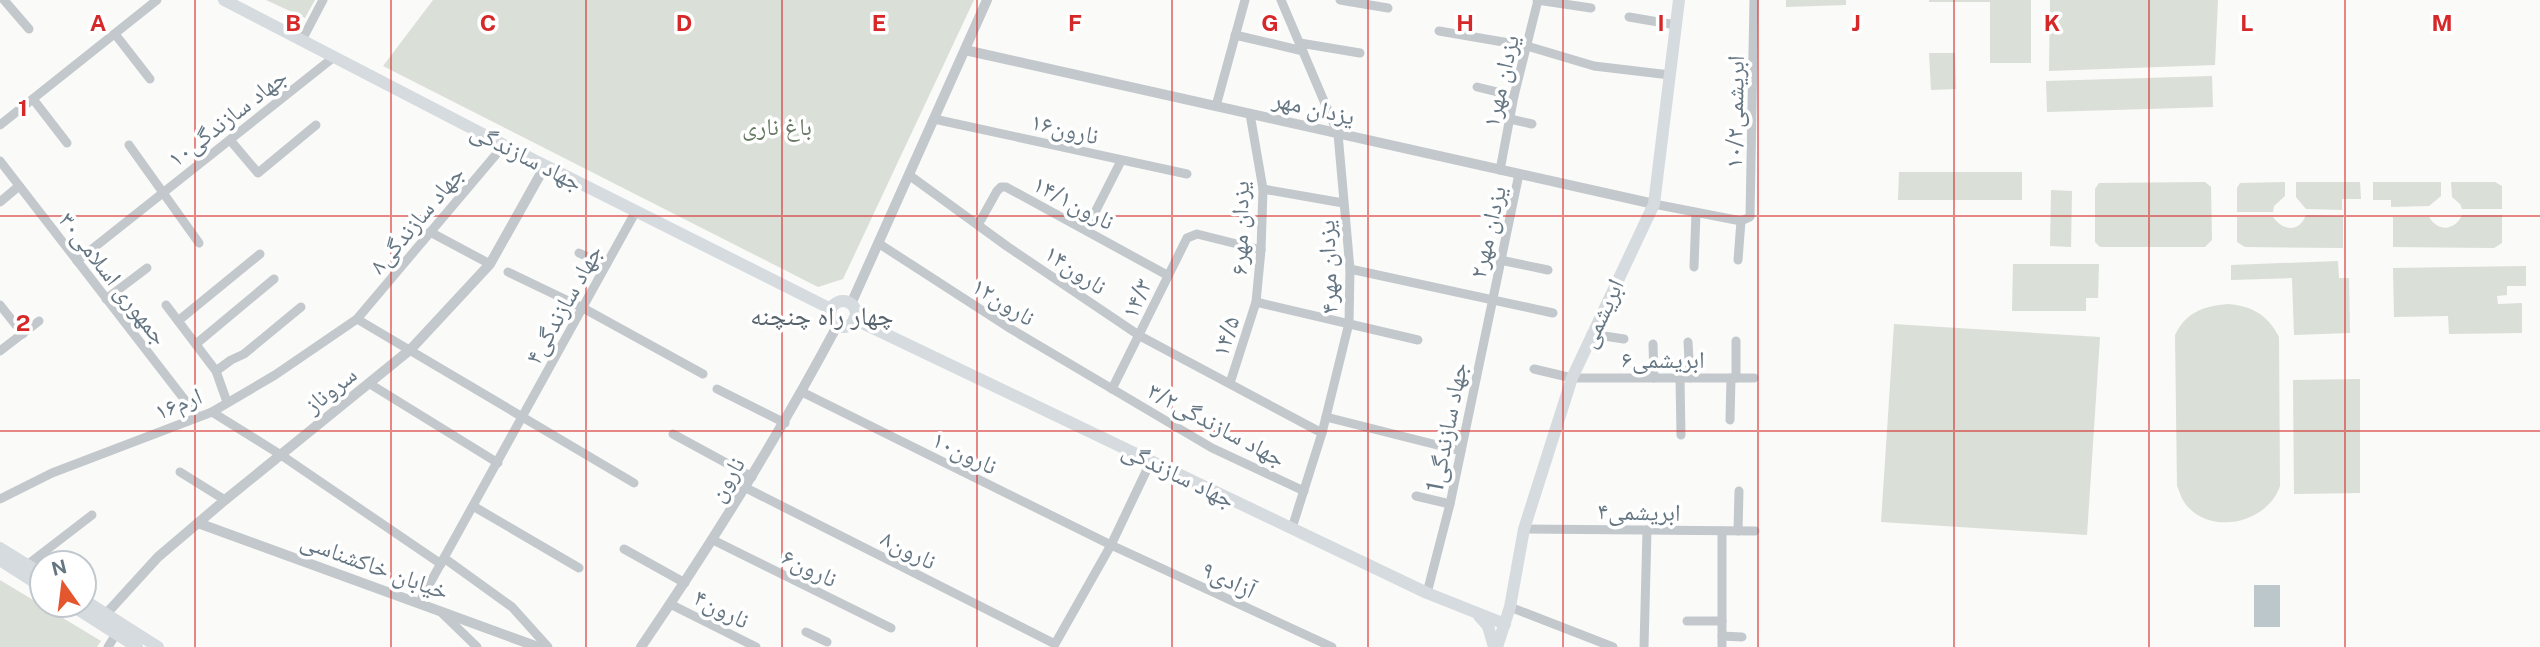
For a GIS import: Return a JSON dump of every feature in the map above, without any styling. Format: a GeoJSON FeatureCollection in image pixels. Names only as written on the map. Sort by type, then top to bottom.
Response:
{"type":"FeatureCollection","features":[{"type":"Feature","properties":{"kind":"main road","name":"جهاد سازندگی"},"geometry":{"type":"LineString","coordinates":[[224,0],[545,166],[831,309]]}},
{"type":"Feature","properties":{"kind":"main road","name":"ابریشمی"},"geometry":{"type":"LineString","coordinates":[[1496,647],[1510,607],[1524,528],[1572,378],[1654,204],[1679,0]]}},
{"type":"Feature","properties":{"kind":"main road"},"geometry":{"type":"LineString","coordinates":[[840,302],[850,304],[855,311],[854,319],[849,325],[837,326],[831,320],[831,309],[840,302]]}},
{"type":"Feature","properties":{"kind":"main road","name":"جهاد سازندگی"},"geometry":{"type":"LineString","coordinates":[[854,319],[1427,593],[1505,624]]}},
{"type":"Feature","properties":{"kind":"main road"},"geometry":{"type":"LineString","coordinates":[[0,548],[27,565]]}},
{"type":"Feature","properties":{"kind":"main road"},"geometry":{"type":"LineString","coordinates":[[0,560],[28,578]]}},
{"type":"Feature","properties":{"kind":"main road"},"geometry":{"type":"LineString","coordinates":[[98,609],[159,647]]}},
{"type":"Feature","properties":{"kind":"main road"},"geometry":{"type":"LineString","coordinates":[[1476,613],[1488,626],[1496,647]]}},
{"type":"Feature","properties":{"kind":"main road"},"geometry":{"type":"LineString","coordinates":[[93,619],[137,647]]}},
{"type":"Feature","properties":{"kind":"main road"},"geometry":{"type":"LineString","coordinates":[[1505,624],[1509,647]]}},
{"type":"Feature","properties":{"kind":"street"},"geometry":{"type":"LineString","coordinates":[[4,0],[29,29]]}},
{"type":"Feature","properties":{"kind":"street"},"geometry":{"type":"LineString","coordinates":[[0,125],[157,0]]}},
{"type":"Feature","properties":{"kind":"street"},"geometry":{"type":"LineString","coordinates":[[302,40],[323,0]]}},
{"type":"Feature","properties":{"kind":"street"},"geometry":{"type":"LineString","coordinates":[[850,304],[987,0]]}},
{"type":"Feature","properties":{"kind":"street"},"geometry":{"type":"LineString","coordinates":[[1216,106],[1245,0]]}},
{"type":"Feature","properties":{"kind":"street","name":"یزدان مهر۴"},"geometry":{"type":"LineString","coordinates":[[1282,0],[1338,134],[1350,268],[1349,323],[1322,433],[1292,528]]}},
{"type":"Feature","properties":{"kind":"street"},"geometry":{"type":"LineString","coordinates":[[1340,0],[1388,8]]}},
{"type":"Feature","properties":{"kind":"street"},"geometry":{"type":"LineString","coordinates":[[1538,0],[1591,8]]}},
{"type":"Feature","properties":{"kind":"street","name":"یزدان مهر۱"},"geometry":{"type":"LineString","coordinates":[[1500,170],[1514,96],[1538,0]]}},
{"type":"Feature","properties":{"kind":"street","name":"۱۰/۲ابریشمی"},"geometry":{"type":"LineString","coordinates":[[1738,260],[1743,221],[1750,217],[1751,208],[1754,0]]}},
{"type":"Feature","properties":{"kind":"street"},"geometry":{"type":"LineString","coordinates":[[1629,18],[1676,25]]}},
{"type":"Feature","properties":{"kind":"street"},"geometry":{"type":"LineString","coordinates":[[1439,31],[1527,46],[1594,66],[1670,75]]}},
{"type":"Feature","properties":{"kind":"street"},"geometry":{"type":"LineString","coordinates":[[115,34],[150,79]]}},
{"type":"Feature","properties":{"kind":"street"},"geometry":{"type":"LineString","coordinates":[[1235,35],[1301,47],[1360,52]]}},
{"type":"Feature","properties":{"kind":"street","name":"یزدان مهر"},"geometry":{"type":"LineString","coordinates":[[964,50],[1654,204]]}},
{"type":"Feature","properties":{"kind":"street","name":"جهاد سازندگی۱۰"},"geometry":{"type":"LineString","coordinates":[[77,261],[334,57]]}},
{"type":"Feature","properties":{"kind":"street"},"geometry":{"type":"LineString","coordinates":[[1477,87],[1514,96]]}},
{"type":"Feature","properties":{"kind":"street"},"geometry":{"type":"LineString","coordinates":[[33,100],[67,142]]}},
{"type":"Feature","properties":{"kind":"street","name":"یزدان مهر۶"},"geometry":{"type":"LineString","coordinates":[[1250,114],[1263,189],[1256,302]]}},
{"type":"Feature","properties":{"kind":"street","name":"نارون۱۶"},"geometry":{"type":"LineString","coordinates":[[934,119],[1187,174]]}},
{"type":"Feature","properties":{"kind":"street"},"geometry":{"type":"LineString","coordinates":[[1510,119],[1532,124]]}},
{"type":"Feature","properties":{"kind":"street"},"geometry":{"type":"LineString","coordinates":[[230,140],[258,173],[316,125]]}},
{"type":"Feature","properties":{"kind":"street"},"geometry":{"type":"LineString","coordinates":[[128,145],[199,243]]}},
{"type":"Feature","properties":{"kind":"street","name":"جهاد سازندگی۸"},"geometry":{"type":"LineString","coordinates":[[357,319],[504,145]]}},
{"type":"Feature","properties":{"kind":"street"},"geometry":{"type":"LineString","coordinates":[[1086,230],[1121,160]]}},
{"type":"Feature","properties":{"kind":"street","name":"جمهوری اسلامی۳۰"},"geometry":{"type":"LineString","coordinates":[[0,161],[198,417]]}},
{"type":"Feature","properties":{"kind":"street","name":"سروناز"},"geometry":{"type":"LineString","coordinates":[[106,614],[158,558],[198,523],[411,349],[490,264],[545,166]]}},
{"type":"Feature","properties":{"kind":"street","name":"یزدان مهر۲"},"geometry":{"type":"LineString","coordinates":[[1492,298],[1519,174]]}},
{"type":"Feature","properties":{"kind":"street","name":"نارون۱۴"},"geometry":{"type":"LineString","coordinates":[[909,175],[1140,335],[1322,433]]}},
{"type":"Feature","properties":{"kind":"street"},"geometry":{"type":"LineString","coordinates":[[0,202],[19,186]]}},
{"type":"Feature","properties":{"kind":"street","name":"۱۴/۱نارون"},"geometry":{"type":"LineString","coordinates":[[978,225],[997,191],[1006,187],[1167,275]]}},
{"type":"Feature","properties":{"kind":"street"},"geometry":{"type":"LineString","coordinates":[[1263,189],[1343,203]]}},
{"type":"Feature","properties":{"kind":"street"},"geometry":{"type":"LineString","coordinates":[[1654,204],[1743,221]]}},
{"type":"Feature","properties":{"kind":"street","name":"جهاد سازندگی۴"},"geometry":{"type":"LineString","coordinates":[[419,603],[636,211]]}},
{"type":"Feature","properties":{"kind":"street"},"geometry":{"type":"LineString","coordinates":[[1694,267],[1696,213]]}},
{"type":"Feature","properties":{"kind":"street"},"geometry":{"type":"LineString","coordinates":[[430,232],[490,264]]}},
{"type":"Feature","properties":{"kind":"street","name":"۱۴/۳"},"geometry":{"type":"LineString","coordinates":[[1112,389],[1167,275],[1190,235],[1197,234],[1261,250]]}},
{"type":"Feature","properties":{"kind":"street","name":"نارون۱۲"},"geometry":{"type":"LineString","coordinates":[[878,243],[1011,329],[1112,389]]}},
{"type":"Feature","properties":{"kind":"street"},"geometry":{"type":"LineString","coordinates":[[579,253],[606,265]]}},
{"type":"Feature","properties":{"kind":"street"},"geometry":{"type":"LineString","coordinates":[[178,321],[260,254]]}},
{"type":"Feature","properties":{"kind":"street"},"geometry":{"type":"LineString","coordinates":[[1500,260],[1548,270]]}},
{"type":"Feature","properties":{"kind":"street"},"geometry":{"type":"LineString","coordinates":[[106,299],[147,268]]}},
{"type":"Feature","properties":{"kind":"street"},"geometry":{"type":"LineString","coordinates":[[1350,268],[1553,313]]}},
{"type":"Feature","properties":{"kind":"street"},"geometry":{"type":"LineString","coordinates":[[508,272],[583,308],[703,374]]}},
{"type":"Feature","properties":{"kind":"street"},"geometry":{"type":"LineString","coordinates":[[196,344],[274,279]]}},
{"type":"Feature","properties":{"kind":"street","name":"1جهاد سازندگی"},"geometry":{"type":"LineString","coordinates":[[1427,593],[1450,504],[1492,298]]}},
{"type":"Feature","properties":{"kind":"street"},"geometry":{"type":"LineString","coordinates":[[1256,302],[1418,340]]}},
{"type":"Feature","properties":{"kind":"street","name":"۱۴/۵"},"geometry":{"type":"LineString","coordinates":[[1230,383],[1256,302]]}},
{"type":"Feature","properties":{"kind":"street"},"geometry":{"type":"LineString","coordinates":[[0,305],[23,334]]}},
{"type":"Feature","properties":{"kind":"street"},"geometry":{"type":"LineString","coordinates":[[166,305],[216,370],[227,402]]}},
{"type":"Feature","properties":{"kind":"street"},"geometry":{"type":"LineString","coordinates":[[216,370],[230,359],[244,354],[301,307]]}},
{"type":"Feature","properties":{"kind":"street"},"geometry":{"type":"LineString","coordinates":[[357,319],[634,483]]}},
{"type":"Feature","properties":{"kind":"street","name":"ارم۱۶"},"geometry":{"type":"LineString","coordinates":[[0,499],[52,473],[212,412],[275,375],[357,319]]}},
{"type":"Feature","properties":{"kind":"street"},"geometry":{"type":"LineString","coordinates":[[0,351],[39,321]]}},
{"type":"Feature","properties":{"kind":"street","name":"نارون"},"geometry":{"type":"LineString","coordinates":[[641,647],[749,482],[785,423],[837,326]]}},
{"type":"Feature","properties":{"kind":"street"},"geometry":{"type":"LineString","coordinates":[[1591,334],[1624,339]]}},
{"type":"Feature","properties":{"kind":"street"},"geometry":{"type":"LineString","coordinates":[[1730,420],[1736,341]]}},
{"type":"Feature","properties":{"kind":"street"},"geometry":{"type":"LineString","coordinates":[[1681,435],[1688,342]]}},
{"type":"Feature","properties":{"kind":"street"},"geometry":{"type":"LineString","coordinates":[[1653,344],[1654,378]]}},
{"type":"Feature","properties":{"kind":"street","name":"ابریشمی۶"},"geometry":{"type":"LineString","coordinates":[[1534,369],[1572,378],[1754,378]]}},
{"type":"Feature","properties":{"kind":"street"},"geometry":{"type":"LineString","coordinates":[[370,384],[498,463]]}},
{"type":"Feature","properties":{"kind":"street"},"geometry":{"type":"LineString","coordinates":[[718,389],[785,423]]}},
{"type":"Feature","properties":{"kind":"street","name":"۳/۲جهاد سازندگی"},"geometry":{"type":"LineString","coordinates":[[1112,389],[1212,448],[1304,491]]}},
{"type":"Feature","properties":{"kind":"street","name":"نارون۱۰"},"geometry":{"type":"LineString","coordinates":[[802,392],[1111,545]]}},
{"type":"Feature","properties":{"kind":"street"},"geometry":{"type":"LineString","coordinates":[[212,412],[512,607],[548,647]]}},
{"type":"Feature","properties":{"kind":"street"},"geometry":{"type":"LineString","coordinates":[[1326,417],[1461,452]]}},
{"type":"Feature","properties":{"kind":"street","name":"نارون۸"},"geometry":{"type":"LineString","coordinates":[[673,434],[749,482],[1055,644],[1111,545]]}},
{"type":"Feature","properties":{"kind":"street"},"geometry":{"type":"LineString","coordinates":[[1111,545],[1151,461]]}},
{"type":"Feature","properties":{"kind":"street"},"geometry":{"type":"LineString","coordinates":[[180,472],[225,500]]}},
{"type":"Feature","properties":{"kind":"street"},"geometry":{"type":"LineString","coordinates":[[1738,531],[1739,491]]}},
{"type":"Feature","properties":{"kind":"street"},"geometry":{"type":"LineString","coordinates":[[1416,496],[1450,504]]}},
{"type":"Feature","properties":{"kind":"street"},"geometry":{"type":"LineString","coordinates":[[473,506],[579,568]]}},
{"type":"Feature","properties":{"kind":"street"},"geometry":{"type":"LineString","coordinates":[[27,565],[92,515]]}},
{"type":"Feature","properties":{"kind":"street","name":"خیابان خاکشناسی"},"geometry":{"type":"LineString","coordinates":[[198,523],[538,647]]}},
{"type":"Feature","properties":{"kind":"street","name":"ابریشمی۴"},"geometry":{"type":"LineString","coordinates":[[1524,528],[1755,531]]}},
{"type":"Feature","properties":{"kind":"street"},"geometry":{"type":"LineString","coordinates":[[1644,647],[1647,530]]}},
{"type":"Feature","properties":{"kind":"street"},"geometry":{"type":"LineString","coordinates":[[1722,531],[1722,642],[1742,637]]}},
{"type":"Feature","properties":{"kind":"street","name":"نارون۶"},"geometry":{"type":"LineString","coordinates":[[713,540],[891,628]]}},
{"type":"Feature","properties":{"kind":"street","name":"آزادی۹"},"geometry":{"type":"LineString","coordinates":[[1111,545],[1332,647]]}},
{"type":"Feature","properties":{"kind":"street"},"geometry":{"type":"LineString","coordinates":[[624,549],[685,583]]}},
{"type":"Feature","properties":{"kind":"street","name":"نارون۴"},"geometry":{"type":"LineString","coordinates":[[670,604],[756,647]]}},
{"type":"Feature","properties":{"kind":"street"},"geometry":{"type":"LineString","coordinates":[[1510,607],[1613,647]]}},
{"type":"Feature","properties":{"kind":"street"},"geometry":{"type":"LineString","coordinates":[[440,611],[477,647]]}},
{"type":"Feature","properties":{"kind":"street"},"geometry":{"type":"LineString","coordinates":[[1687,621],[1722,621]]}},
{"type":"Feature","properties":{"kind":"street"},"geometry":{"type":"LineString","coordinates":[[806,632],[827,642]]}},
{"type":"Feature","properties":{"kind":"street"},"geometry":{"type":"LineString","coordinates":[[108,647],[116,634]]}},
{"type":"Feature","properties":{"kind":"street"},"geometry":{"type":"LineString","coordinates":[[811,647],[816,637]]}},
{"type":"Feature","properties":{"kind":"green space"},"geometry":{"type":"Polygon","coordinates":[[[266,0],[315,0],[305,18],[266,0]]]}},
{"type":"Feature","properties":{"kind":"green space","name":"باغ ناری"},"geometry":{"type":"Polygon","coordinates":[[[433,0],[974,0],[843,279],[818,287],[383,66],[433,0]]]}},
{"type":"Feature","properties":{"kind":"green space"},"geometry":{"type":"Polygon","coordinates":[[[1786,0],[1846,0],[1846,5],[1786,7],[1786,0]]]}},
{"type":"Feature","properties":{"kind":"green space"},"geometry":{"type":"Polygon","coordinates":[[[1929,0],[2031,0],[2031,63],[1990,63],[1990,2],[1929,0]]]}},
{"type":"Feature","properties":{"kind":"green space"},"geometry":{"type":"Polygon","coordinates":[[[2050,0],[2218,0],[2215,65],[2049,71],[2050,0]]]}},
{"type":"Feature","properties":{"kind":"green space"},"geometry":{"type":"Polygon","coordinates":[[[1929,53],[1955,53],[1956,89],[1931,90],[1929,53]]]}},
{"type":"Feature","properties":{"kind":"green space"},"geometry":{"type":"Polygon","coordinates":[[[2212,76],[2213,107],[2047,112],[2046,81],[2212,76]]]}},
{"type":"Feature","properties":{"kind":"green space"},"geometry":{"type":"Polygon","coordinates":[[[1899,172],[2022,172],[2022,200],[1898,200],[1899,172]]]}},
{"type":"Feature","properties":{"kind":"green space"},"geometry":{"type":"Polygon","coordinates":[[[2205,182],[2211,187],[2212,240],[2205,247],[2100,247],[2095,242],[2095,189],[2099,183],[2205,182]]]}},
{"type":"Feature","properties":{"kind":"green space"},"geometry":{"type":"Polygon","coordinates":[[[2285,182],[2285,196],[2274,206],[2273,212],[2237,212],[2237,188],[2240,183],[2285,182]]]}},
{"type":"Feature","properties":{"kind":"green space"},"geometry":{"type":"Polygon","coordinates":[[[2296,182],[2360,182],[2361,199],[2342,199],[2342,210],[2306,209],[2296,197],[2296,182]]]}},
{"type":"Feature","properties":{"kind":"green space"},"geometry":{"type":"Polygon","coordinates":[[[2373,182],[2441,182],[2441,196],[2429,206],[2391,207],[2391,200],[2373,200],[2373,182]]]}},
{"type":"Feature","properties":{"kind":"green space"},"geometry":{"type":"Polygon","coordinates":[[[2451,182],[2495,182],[2502,186],[2502,209],[2462,209],[2452,197],[2451,182]]]}},
{"type":"Feature","properties":{"kind":"green space"},"geometry":{"type":"Polygon","coordinates":[[[2051,190],[2072,191],[2071,247],[2050,246],[2051,190]]]}},
{"type":"Feature","properties":{"kind":"green space"},"geometry":{"type":"Polygon","coordinates":[[[2306,215],[2343,216],[2343,248],[2245,247],[2237,242],[2237,217],[2273,217],[2281,225],[2291,228],[2299,225],[2306,215]]]}},
{"type":"Feature","properties":{"kind":"green space"},"geometry":{"type":"Polygon","coordinates":[[[2462,215],[2502,215],[2502,243],[2494,248],[2393,247],[2393,217],[2429,217],[2437,225],[2446,228],[2455,224],[2462,215]]]}},
{"type":"Feature","properties":{"kind":"green space"},"geometry":{"type":"Polygon","coordinates":[[[2338,261],[2339,278],[2349,278],[2350,333],[2294,335],[2292,278],[2231,280],[2231,265],[2338,261]]]}},
{"type":"Feature","properties":{"kind":"green space"},"geometry":{"type":"Polygon","coordinates":[[[2013,264],[2099,264],[2098,298],[2086,298],[2086,311],[2012,311],[2013,264]]]}},
{"type":"Feature","properties":{"kind":"green space"},"geometry":{"type":"Polygon","coordinates":[[[2526,266],[2526,286],[2507,286],[2507,295],[2497,296],[2498,304],[2522,303],[2522,333],[2449,334],[2448,316],[2394,317],[2393,268],[2526,266]]]}},
{"type":"Feature","properties":{"kind":"green space"},"geometry":{"type":"Polygon","coordinates":[[[2228,304],[2258,313],[2270,323],[2279,337],[2280,486],[2264,509],[2239,521],[2225,522],[2211,521],[2198,515],[2185,504],[2177,486],[2175,335],[2190,316],[2211,306],[2228,304]]]}},
{"type":"Feature","properties":{"kind":"green space"},"geometry":{"type":"Polygon","coordinates":[[[1894,324],[2100,337],[2087,535],[1881,522],[1894,324]]]}},
{"type":"Feature","properties":{"kind":"green space"},"geometry":{"type":"Polygon","coordinates":[[[2360,379],[2360,493],[2294,494],[2293,380],[2360,379]]]}},
{"type":"Feature","properties":{"kind":"green space"},"geometry":{"type":"Polygon","coordinates":[[[0,580],[28,597],[28,619],[65,619],[101,641],[97,647],[0,647],[0,580]]]}},
{"type":"Feature","properties":{"kind":"shaded area"},"geometry":{"type":"Polygon","coordinates":[[[2254,585],[2280,585],[2280,627],[2254,627],[2254,585]]]}},
{"type":"Feature","properties":{"kind":"district","name":"چهار راه چنچنه"},"geometry":{"type":"Point","coordinates":[822,315]}}]}
